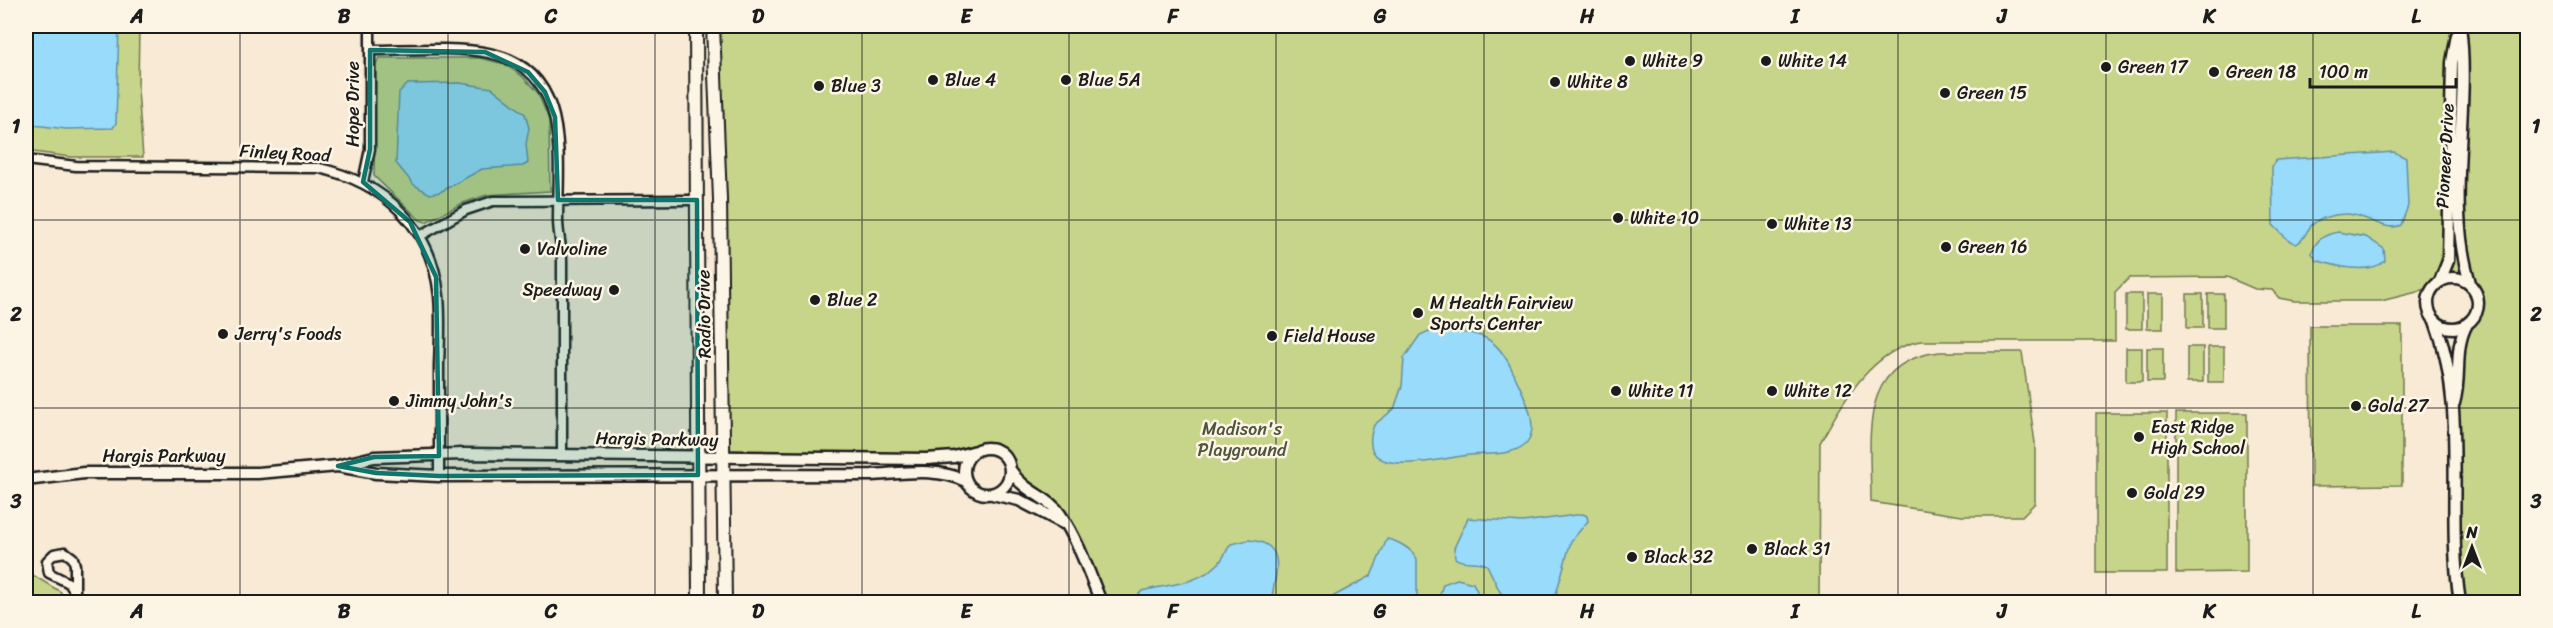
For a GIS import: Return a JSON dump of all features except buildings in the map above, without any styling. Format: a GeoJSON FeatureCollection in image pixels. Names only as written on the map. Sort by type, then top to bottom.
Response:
{"type":"FeatureCollection","features":[{"type":"Feature","properties":{"kind":"main road","name":"Radio Drive"},"geometry":{"type":"LineString","coordinates":[[696,26],[699,603]]}},
{"type":"Feature","properties":{"kind":"main road","name":"Radio Drive"},"geometry":{"type":"LineString","coordinates":[[713,26],[719,134],[725,603]]}},
{"type":"Feature","properties":{"kind":"street","name":"Hope Drive"},"geometry":{"type":"LineString","coordinates":[[363,182],[370,149],[370,26]]}},
{"type":"Feature","properties":{"kind":"street","name":"Pioneer Drive"},"geometry":{"type":"LineString","coordinates":[[2440,281],[2448,261],[2452,62],[2459,26]]}},
{"type":"Feature","properties":{"kind":"street","name":"Pioneer Drive"},"geometry":{"type":"LineString","coordinates":[[2459,26],[2464,61],[2458,230],[2471,286]]}},
{"type":"Feature","properties":{"kind":"street"},"geometry":{"type":"LineString","coordinates":[[370,50],[485,52],[507,58],[528,72],[545,92],[555,117],[558,133],[558,233],[562,261],[562,455]]}},
{"type":"Feature","properties":{"kind":"street","name":"Finley Road"},"geometry":{"type":"LineString","coordinates":[[26,160],[76,166],[298,166],[339,173],[363,182],[394,204],[420,236],[431,260],[439,296],[439,476]]}},
{"type":"Feature","properties":{"kind":"street"},"geometry":{"type":"LineString","coordinates":[[420,236],[461,212],[484,203],[558,200],[696,200]]}},
{"type":"Feature","properties":{"kind":"street"},"geometry":{"type":"LineString","coordinates":[[2454,403],[2459,385],[2458,343],[2466,324],[2478,307],[2478,298],[2471,286],[2459,278],[2440,281],[2432,289],[2428,301],[2443,344],[2454,403],[2456,559],[2460,603]]}},
{"type":"Feature","properties":{"kind":"street"},"geometry":{"type":"LineString","coordinates":[[2435,321],[2450,328],[2466,324]]}},
{"type":"Feature","properties":{"kind":"street"},"geometry":{"type":"LineString","coordinates":[[1063,523],[1019,500],[976,492],[966,481],[964,468],[970,455],[987,448],[998,451],[1008,460],[1011,471],[1027,490],[1060,513],[1063,523],[1079,549],[1101,603]]}},
{"type":"Feature","properties":{"kind":"street","name":"Hargis Parkway"},"geometry":{"type":"LineString","coordinates":[[26,480],[84,473],[258,473],[338,466],[375,457],[562,455],[927,459],[954,457],[976,451]]}},
{"type":"Feature","properties":{"kind":"street","name":"Hargis Parkway"},"geometry":{"type":"LineString","coordinates":[[338,466],[376,473],[439,476],[872,475],[935,471],[951,474],[966,481]]}},
{"type":"Feature","properties":{"kind":"street"},"geometry":{"type":"LineString","coordinates":[[991,494],[1007,484],[1011,471]]}},
{"type":"Feature","properties":{"kind":"street"},"geometry":{"type":"LineString","coordinates":[[75,592],[69,583],[49,573],[47,561],[54,554],[65,552],[73,558],[75,592],[75,603]]}},
{"type":"Feature","properties":{"kind":"highlighted area"},"geometry":{"type":"Polygon","coordinates":[[[370,50],[485,52],[528,72],[545,92],[555,117],[558,200],[697,200],[698,475],[439,476],[376,473],[338,466],[374,457],[439,456],[436,277],[410,222],[363,182],[370,149],[370,50]]]}},
{"type":"Feature","properties":{"kind":"green space"},"geometry":{"type":"Polygon","coordinates":[[[26,26],[139,26],[138,90],[143,157],[71,157],[26,151],[26,26]]]}},
{"type":"Feature","properties":{"kind":"green space","name":"M Health Fairview Sports Center"},"geometry":{"type":"Polygon","coordinates":[[[713,26],[2527,26],[2527,602],[2460,602],[2454,403],[2458,366],[2469,322],[2478,307],[2474,288],[2465,281],[2453,277],[2417,292],[2381,301],[2294,301],[2279,298],[2272,290],[2255,289],[2227,277],[2129,278],[2115,292],[2115,341],[1921,341],[1903,346],[1873,366],[1849,395],[1820,443],[1819,602],[1101,602],[1063,523],[1011,471],[1009,462],[1000,452],[987,450],[965,455],[724,457],[713,26]]]}},
{"type":"Feature","properties":{"kind":"green space"},"geometry":{"type":"Polygon","coordinates":[[[379,58],[480,58],[504,64],[521,75],[538,93],[549,120],[550,191],[487,195],[463,203],[426,222],[420,220],[374,176],[376,64],[379,58]]]}},
{"type":"Feature","properties":{"kind":"green space"},"geometry":{"type":"Polygon","coordinates":[[[2126,294],[2142,294],[2142,329],[2126,329],[2126,294]]]}},
{"type":"Feature","properties":{"kind":"green space"},"geometry":{"type":"Polygon","coordinates":[[[2147,294],[2163,294],[2163,329],[2147,329],[2147,294]]]}},
{"type":"Feature","properties":{"kind":"green space"},"geometry":{"type":"Polygon","coordinates":[[[2187,294],[2203,294],[2203,328],[2187,328],[2187,294]]]}},
{"type":"Feature","properties":{"kind":"green space"},"geometry":{"type":"Polygon","coordinates":[[[2208,294],[2224,294],[2224,328],[2208,328],[2208,294]]]}},
{"type":"Feature","properties":{"kind":"green space","name":"Gold 27"},"geometry":{"type":"Polygon","coordinates":[[[2310,326],[2402,326],[2402,485],[2311,486],[2310,326]]]}},
{"type":"Feature","properties":{"kind":"green space"},"geometry":{"type":"Polygon","coordinates":[[[2187,347],[2203,347],[2203,382],[2187,382],[2187,347]]]}},
{"type":"Feature","properties":{"kind":"green space"},"geometry":{"type":"Polygon","coordinates":[[[2208,347],[2224,347],[2224,382],[2208,382],[2208,347]]]}},
{"type":"Feature","properties":{"kind":"green space"},"geometry":{"type":"Polygon","coordinates":[[[2126,348],[2142,348],[2142,382],[2126,382],[2126,348]]]}},
{"type":"Feature","properties":{"kind":"green space"},"geometry":{"type":"Polygon","coordinates":[[[2147,348],[2163,348],[2163,382],[2147,382],[2147,348]]]}},
{"type":"Feature","properties":{"kind":"green space"},"geometry":{"type":"Polygon","coordinates":[[[1940,352],[2022,352],[2035,443],[2035,503],[2022,516],[1962,516],[1871,502],[1871,429],[1874,407],[1881,387],[1894,370],[1913,358],[1940,352]]]}},
{"type":"Feature","properties":{"kind":"green space","name":"Gold 29"},"geometry":{"type":"Polygon","coordinates":[[[2096,413],[2167,413],[2167,573],[2096,573],[2096,413]]]}},
{"type":"Feature","properties":{"kind":"green space"},"geometry":{"type":"Polygon","coordinates":[[[2176,413],[2247,413],[2247,572],[2176,573],[2176,413]]]}},
{"type":"Feature","properties":{"kind":"green space"},"geometry":{"type":"Polygon","coordinates":[[[26,571],[61,592],[63,602],[26,602],[26,571]]]}},
{"type":"Feature","properties":{"kind":"water"},"geometry":{"type":"Polygon","coordinates":[[[26,26],[119,26],[116,123],[113,128],[66,129],[26,124],[26,26]]]}},
{"type":"Feature","properties":{"kind":"water"},"geometry":{"type":"Polygon","coordinates":[[[460,83],[492,88],[525,114],[529,128],[526,144],[528,163],[523,166],[482,169],[440,192],[430,194],[414,185],[396,163],[399,92],[408,84],[460,83]]]}},
{"type":"Feature","properties":{"kind":"water"},"geometry":{"type":"Polygon","coordinates":[[[2394,152],[2406,158],[2408,206],[2401,225],[2388,227],[2360,216],[2337,215],[2314,223],[2303,239],[2296,244],[2288,240],[2273,225],[2272,167],[2276,160],[2394,152]]]}},
{"type":"Feature","properties":{"kind":"water"},"geometry":{"type":"Polygon","coordinates":[[[2338,232],[2366,237],[2384,249],[2385,261],[2370,268],[2351,268],[2316,260],[2312,253],[2318,241],[2338,232]]]}},
{"type":"Feature","properties":{"kind":"water"},"geometry":{"type":"Polygon","coordinates":[[[1429,331],[1470,333],[1481,336],[1499,348],[1514,374],[1530,415],[1532,432],[1525,445],[1502,453],[1422,462],[1388,461],[1376,455],[1371,444],[1374,425],[1394,409],[1402,386],[1404,358],[1420,335],[1429,331]]]}},
{"type":"Feature","properties":{"kind":"water"},"geometry":{"type":"Polygon","coordinates":[[[1583,514],[1587,516],[1588,521],[1571,541],[1556,594],[1540,602],[1512,602],[1500,592],[1487,565],[1455,558],[1454,548],[1468,518],[1523,522],[1583,514]]]}},
{"type":"Feature","properties":{"kind":"water"},"geometry":{"type":"Polygon","coordinates":[[[1387,539],[1404,546],[1417,559],[1417,602],[1323,602],[1371,576],[1387,539]]]}},
{"type":"Feature","properties":{"kind":"water"},"geometry":{"type":"Polygon","coordinates":[[[1249,540],[1262,542],[1275,554],[1276,571],[1271,602],[1138,602],[1138,595],[1142,591],[1182,583],[1210,571],[1222,559],[1231,544],[1249,540]]]}},
{"type":"Feature","properties":{"kind":"water"},"geometry":{"type":"Polygon","coordinates":[[[1457,579],[1473,583],[1477,591],[1477,602],[1438,602],[1443,584],[1457,579]]]}},
{"type":"Feature","properties":{"kind":"place","name":"White 9"},"geometry":{"type":"Point","coordinates":[1630,61]}},
{"type":"Feature","properties":{"kind":"place","name":"White 14"},"geometry":{"type":"Point","coordinates":[1766,61]}},
{"type":"Feature","properties":{"kind":"place","name":"Green 17"},"geometry":{"type":"Point","coordinates":[2106,67]}},
{"type":"Feature","properties":{"kind":"place","name":"Green 18"},"geometry":{"type":"Point","coordinates":[2214,72]}},
{"type":"Feature","properties":{"kind":"place","name":"Blue 4"},"geometry":{"type":"Point","coordinates":[933,80]}},
{"type":"Feature","properties":{"kind":"place","name":"Blue 5A"},"geometry":{"type":"Point","coordinates":[1066,80]}},
{"type":"Feature","properties":{"kind":"place","name":"White 8"},"geometry":{"type":"Point","coordinates":[1555,82]}},
{"type":"Feature","properties":{"kind":"place","name":"Blue 3"},"geometry":{"type":"Point","coordinates":[819,86]}},
{"type":"Feature","properties":{"kind":"place","name":"Green 15"},"geometry":{"type":"Point","coordinates":[1945,93]}},
{"type":"Feature","properties":{"kind":"place","name":"White 10"},"geometry":{"type":"Point","coordinates":[1618,218]}},
{"type":"Feature","properties":{"kind":"place","name":"White 13"},"geometry":{"type":"Point","coordinates":[1772,224]}},
{"type":"Feature","properties":{"kind":"place","name":"Green 16"},"geometry":{"type":"Point","coordinates":[1946,247]}},
{"type":"Feature","properties":{"kind":"place","name":"Valvoline"},"geometry":{"type":"Point","coordinates":[525,249]}},
{"type":"Feature","properties":{"kind":"place","name":"Speedway"},"geometry":{"type":"Point","coordinates":[614,290]}},
{"type":"Feature","properties":{"kind":"place","name":"Blue 2"},"geometry":{"type":"Point","coordinates":[815,300]}},
{"type":"Feature","properties":{"kind":"place","name":"M Health Fairview Sports Center"},"geometry":{"type":"Point","coordinates":[1418,313]}},
{"type":"Feature","properties":{"kind":"place","name":"Jerry's Foods"},"geometry":{"type":"Point","coordinates":[223,334]}},
{"type":"Feature","properties":{"kind":"place","name":"Field House"},"geometry":{"type":"Point","coordinates":[1272,336]}},
{"type":"Feature","properties":{"kind":"place","name":"White 11"},"geometry":{"type":"Point","coordinates":[1616,391]}},
{"type":"Feature","properties":{"kind":"place","name":"White 12"},"geometry":{"type":"Point","coordinates":[1772,391]}},
{"type":"Feature","properties":{"kind":"place","name":"Jimmy John's"},"geometry":{"type":"Point","coordinates":[394,401]}},
{"type":"Feature","properties":{"kind":"place","name":"Gold 27"},"geometry":{"type":"Point","coordinates":[2356,406]}},
{"type":"Feature","properties":{"kind":"place","name":"East Ridge High School"},"geometry":{"type":"Point","coordinates":[2139,437]}},
{"type":"Feature","properties":{"kind":"place","name":"Gold 29"},"geometry":{"type":"Point","coordinates":[2132,493]}},
{"type":"Feature","properties":{"kind":"place","name":"Black 31"},"geometry":{"type":"Point","coordinates":[1752,549]}},
{"type":"Feature","properties":{"kind":"place","name":"Black 32"},"geometry":{"type":"Point","coordinates":[1632,557]}},
{"type":"Feature","properties":{"kind":"park label","name":"Madison's Playground"},"geometry":{"type":"Point","coordinates":[1242,439]}}]}
